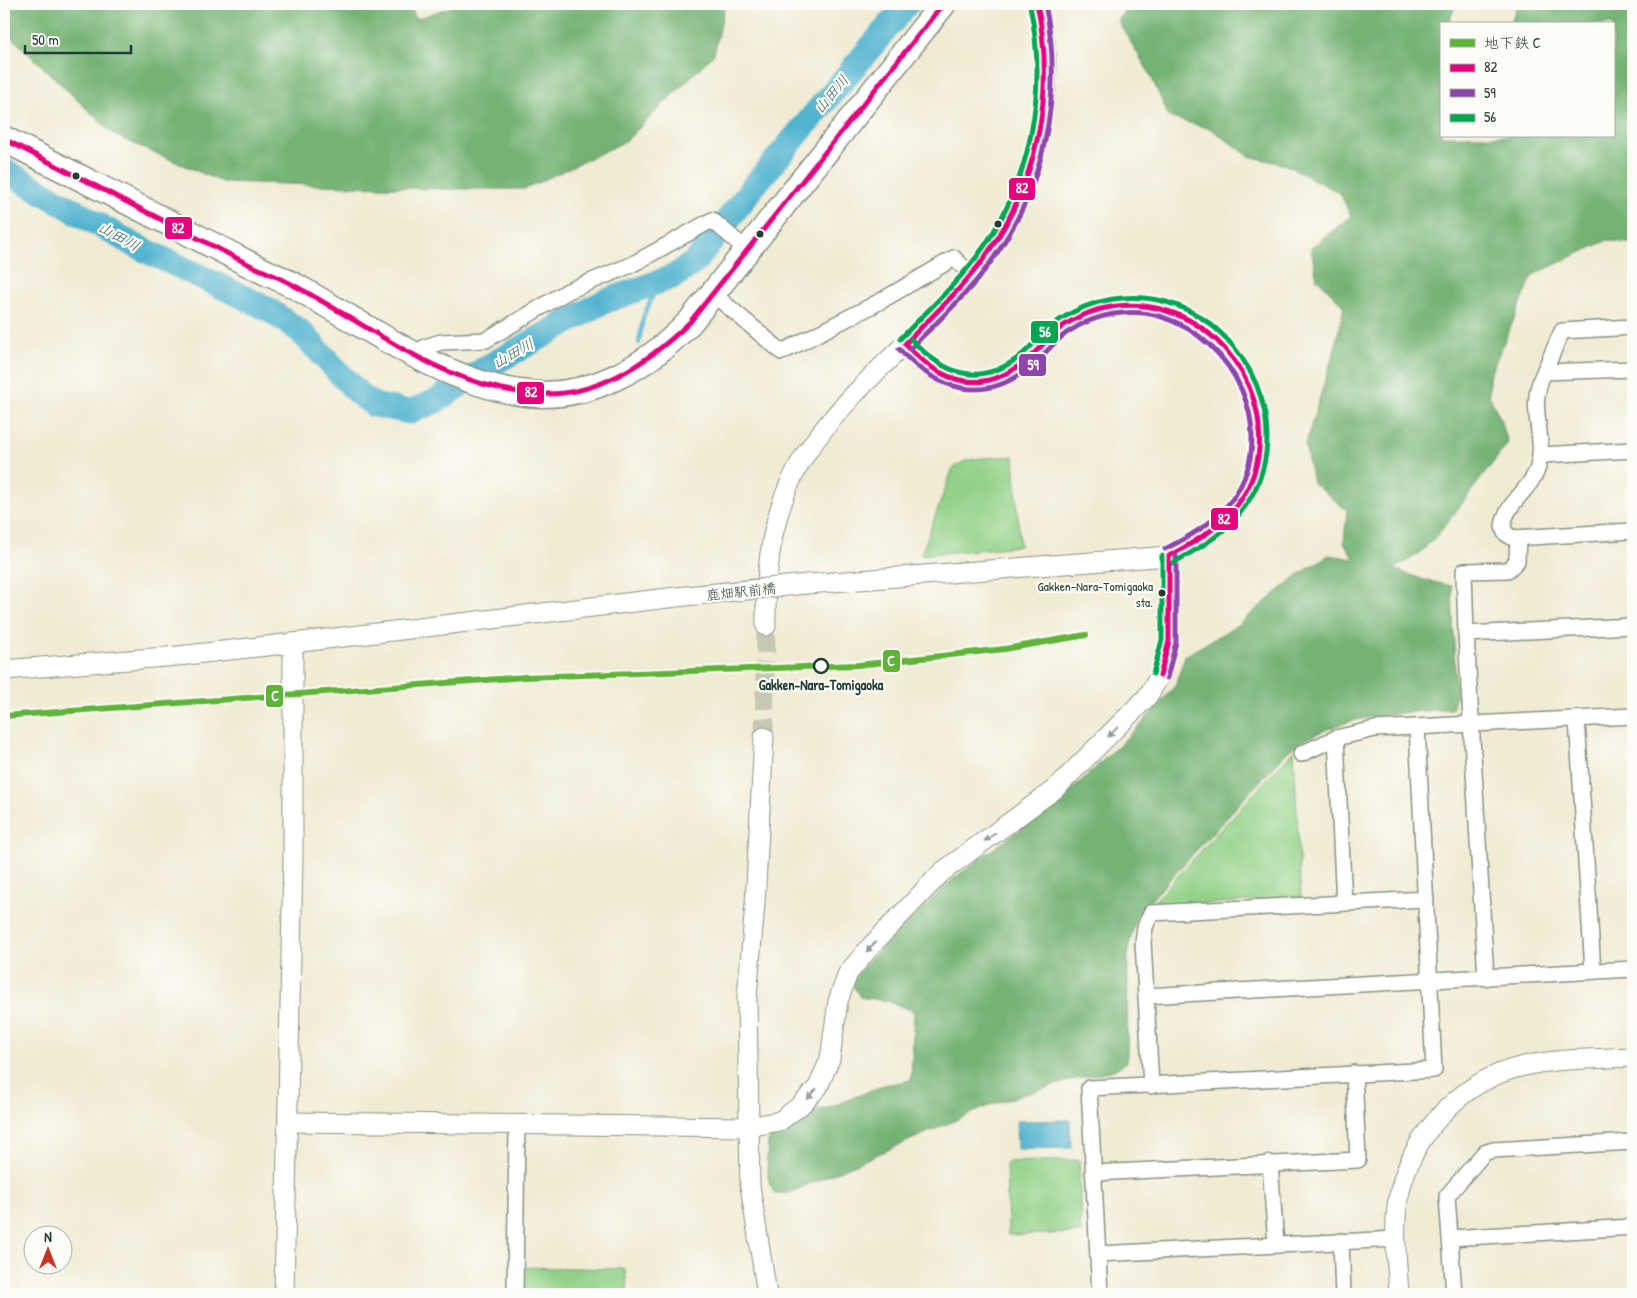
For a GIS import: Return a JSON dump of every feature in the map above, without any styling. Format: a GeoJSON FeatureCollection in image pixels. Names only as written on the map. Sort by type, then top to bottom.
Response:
{"type":"FeatureCollection","features":[{"type":"Feature","properties":{"kind":"highway"},"geometry":{"type":"LineString","coordinates":[[4,139],[292,285],[416,355],[484,384],[523,394],[556,394],[587,389],[614,379],[650,359],[669,344],[712,293],[739,243],[942,4]]}},
{"type":"Feature","properties":{"kind":"street"},"geometry":{"type":"LineString","coordinates":[[766,626],[768,560],[775,524],[792,479],[807,453],[823,432],[972,275],[994,245],[1010,216],[1027,172],[1043,118],[1046,56],[1042,22],[1037,4]]}},
{"type":"Feature","properties":{"kind":"street"},"geometry":{"type":"LineString","coordinates":[[416,355],[425,347],[441,342],[486,340],[568,291],[631,265],[712,220],[739,243]]}},
{"type":"Feature","properties":{"kind":"street"},"geometry":{"type":"LineString","coordinates":[[712,293],[782,352],[879,302],[954,258],[972,275]]}},
{"type":"Feature","properties":{"kind":"street"},"geometry":{"type":"LineString","coordinates":[[288,1122],[749,1127],[780,1121],[801,1105],[818,1087],[830,1059],[838,1001],[848,973],[870,947],[942,872],[1055,789],[1147,697],[1160,676],[1170,641],[1169,556],[1212,530],[1232,511],[1247,490],[1256,463],[1259,447],[1259,424],[1250,383],[1227,348],[1192,319],[1165,309],[1142,305],[1106,307],[1067,324],[1045,340],[1024,362],[990,381],[970,383],[957,381],[931,369],[914,355],[905,344]]}},
{"type":"Feature","properties":{"kind":"street"},"geometry":{"type":"LineString","coordinates":[[1633,327],[1562,332],[1544,372],[1536,400],[1540,455],[1535,475],[1510,508],[1503,522],[1506,533],[1513,538],[1633,531]]}},
{"type":"Feature","properties":{"kind":"street"},"geometry":{"type":"LineString","coordinates":[[1544,372],[1633,368]]}},
{"type":"Feature","properties":{"kind":"street"},"geometry":{"type":"LineString","coordinates":[[1540,455],[1633,450]]}},
{"type":"Feature","properties":{"kind":"street"},"geometry":{"type":"LineString","coordinates":[[1486,978],[1464,571],[1508,570],[1517,561],[1518,538]]}},
{"type":"Feature","properties":{"kind":"street","name":"鹿畑駅前橋"},"geometry":{"type":"LineString","coordinates":[[4,670],[178,656],[807,584],[1169,556]]}},
{"type":"Feature","properties":{"kind":"street"},"geometry":{"type":"LineString","coordinates":[[1466,634],[1633,626]]}},
{"type":"Feature","properties":{"kind":"street"},"geometry":{"type":"LineString","coordinates":[[284,1294],[293,859],[293,643]]}},
{"type":"Feature","properties":{"kind":"street"},"geometry":{"type":"LineString","coordinates":[[1301,754],[1336,738],[1375,729],[1633,716]]}},
{"type":"Feature","properties":{"kind":"street"},"geometry":{"type":"LineString","coordinates":[[1577,720],[1593,971]]}},
{"type":"Feature","properties":{"kind":"street"},"geometry":{"type":"LineString","coordinates":[[1100,1294],[1089,1088],[1434,1070],[1416,727]]}},
{"type":"Feature","properties":{"kind":"street"},"geometry":{"type":"LineString","coordinates":[[764,737],[755,904],[747,997],[750,1186],[767,1294]]}},
{"type":"Feature","properties":{"kind":"street"},"geometry":{"type":"LineString","coordinates":[[1336,738],[1344,903]]}},
{"type":"Feature","properties":{"kind":"street"},"geometry":{"type":"LineString","coordinates":[[1151,1086],[1143,942],[1145,927],[1151,913],[1426,899]]}},
{"type":"Feature","properties":{"kind":"street"},"geometry":{"type":"LineString","coordinates":[[1146,996],[1633,969]]}},
{"type":"Feature","properties":{"kind":"street"},"geometry":{"type":"LineString","coordinates":[[1399,1294],[1396,1239],[1398,1200],[1410,1162],[1429,1128],[1456,1100],[1487,1080],[1521,1066],[1539,1062],[1633,1057]]}},
{"type":"Feature","properties":{"kind":"street"},"geometry":{"type":"LineString","coordinates":[[1093,1173],[1358,1160],[1354,1073]]}},
{"type":"Feature","properties":{"kind":"street"},"geometry":{"type":"LineString","coordinates":[[515,1294],[517,1125]]}},
{"type":"Feature","properties":{"kind":"street"},"geometry":{"type":"LineString","coordinates":[[1454,1294],[1447,1196],[1484,1153],[1493,1150],[1633,1142]]}},
{"type":"Feature","properties":{"kind":"street"},"geometry":{"type":"LineString","coordinates":[[1270,1163],[1276,1244]]}},
{"type":"Feature","properties":{"kind":"street"},"geometry":{"type":"LineString","coordinates":[[1451,1238],[1633,1226]]}},
{"type":"Feature","properties":{"kind":"street"},"geometry":{"type":"LineString","coordinates":[[1098,1254],[1396,1239]]}},
{"type":"Feature","properties":{"kind":"street"},"geometry":{"type":"LineString","coordinates":[[1341,1241],[1343,1294]]}},
{"type":"Feature","properties":{"kind":"green space"},"geometry":{"type":"Polygon","coordinates":[[[4,4],[410,4],[416,19],[460,4],[725,4],[714,54],[626,141],[525,189],[444,189],[222,182],[114,135],[4,30],[4,4]]]}},
{"type":"Feature","properties":{"kind":"green space"},"geometry":{"type":"Polygon","coordinates":[[[1128,4],[1456,4],[1449,22],[1440,22],[1440,138],[1614,138],[1614,22],[1510,22],[1513,18],[1517,4],[1633,4],[1633,244],[1608,240],[1533,275],[1489,377],[1489,395],[1501,420],[1508,443],[1441,531],[1420,553],[1394,569],[1424,580],[1452,586],[1456,697],[1452,709],[1408,712],[1365,718],[1325,730],[1306,739],[1287,752],[1136,916],[1128,950],[1127,1062],[1114,1070],[1072,1080],[993,1104],[789,1193],[775,1194],[769,1183],[767,1160],[768,1142],[774,1133],[789,1128],[814,1111],[830,1107],[884,1085],[911,1080],[914,1011],[887,1001],[860,997],[851,982],[867,962],[953,879],[1070,792],[1143,722],[1175,686],[1185,656],[1239,624],[1298,575],[1329,555],[1355,559],[1344,543],[1347,510],[1313,483],[1305,445],[1334,352],[1344,306],[1317,279],[1311,248],[1351,216],[1340,193],[1286,165],[1249,156],[1211,129],[1169,117],[1150,74],[1118,21],[1128,4]]]}},
{"type":"Feature","properties":{"kind":"green space"},"geometry":{"type":"Polygon","coordinates":[[[1014,456],[1020,546],[921,555],[952,470],[957,465],[972,460],[1014,456]]]}},
{"type":"Feature","properties":{"kind":"green space"},"geometry":{"type":"Polygon","coordinates":[[[1294,750],[1301,898],[1149,907],[1294,750]]]}},
{"type":"Feature","properties":{"kind":"green space"},"geometry":{"type":"Polygon","coordinates":[[[1079,1160],[1081,1233],[1008,1235],[1006,1162],[1079,1160]]]}},
{"type":"Feature","properties":{"kind":"green space"},"geometry":{"type":"Polygon","coordinates":[[[516,1267],[625,1269],[628,1294],[515,1294],[516,1267]]]}},
{"type":"Feature","properties":{"kind":"water"},"geometry":{"type":"Polygon","coordinates":[[[1070,1120],[1071,1148],[1017,1149],[1016,1121],[1070,1120]]]}},
{"type":"Feature","properties":{"kind":"waterway","name":"山田川"},"geometry":{"type":"LineString","coordinates":[[4,170],[132,244],[266,308],[300,331],[358,393],[374,405],[410,412],[436,401],[487,367],[603,302],[675,276],[696,261],[753,187],[907,4]]}},
{"type":"Feature","properties":{"kind":"waterway"},"geometry":{"type":"LineString","coordinates":[[639,343],[643,318],[659,281]]}},
{"type":"Feature","properties":{"kind":"tunnel"},"geometry":{"type":"LineString","coordinates":[[764,737],[766,626]]}},
{"type":"Feature","properties":{"kind":"metro line","name":"C"},"geometry":{"type":"LineString","coordinates":[[4,716],[526,677],[858,665],[1005,649],[1086,635]]}},
{"type":"Feature","properties":{"kind":"transit line","name":"82"},"geometry":{"type":"LineString","coordinates":[[4,139],[248,264],[288,282],[383,338],[445,370],[477,382],[510,391],[545,394],[566,393],[586,389],[624,373],[659,349],[690,322],[943,4]]}},
{"type":"Feature","properties":{"kind":"transit line","name":"82"},"geometry":{"type":"LineString","coordinates":[[1037,4],[1042,37],[1043,103],[1038,136],[1030,168],[1018,199],[1003,229],[976,269],[905,344],[932,368],[946,376],[976,382],[1008,373],[1035,353],[1060,328],[1077,318],[1114,306],[1139,305],[1164,310],[1192,322],[1216,339],[1235,362],[1249,388],[1258,416],[1259,445],[1254,474],[1240,501],[1217,526],[1169,556],[1169,641],[1160,676]]}},
{"type":"Feature","properties":{"kind":"transit line","name":"59"},"geometry":{"type":"LineString","coordinates":[[910,349],[952,308],[990,263],[1009,234],[1037,172],[1050,106],[1052,72],[1045,4]]}},
{"type":"Feature","properties":{"kind":"transit line","name":"56"},"geometry":{"type":"LineString","coordinates":[[900,339],[950,288],[978,255],[996,227],[1011,198],[1031,136],[1035,103],[1037,71],[1035,38],[1030,6]]}},
{"type":"Feature","properties":{"kind":"transit line","name":"56"},"geometry":{"type":"LineString","coordinates":[[911,339],[923,351],[948,368],[962,373],[989,372],[1004,367],[1019,357],[1050,327],[1073,312],[1098,302],[1125,298],[1152,299],[1166,302],[1195,314],[1221,333],[1241,357],[1256,384],[1265,414],[1267,445],[1261,476],[1246,505],[1231,523],[1203,545],[1173,563]]}},
{"type":"Feature","properties":{"kind":"transit line","name":"59"},"geometry":{"type":"LineString","coordinates":[[899,349],[914,363],[944,383],[961,388],[977,389],[994,386],[1011,379],[1029,368],[1068,332],[1090,321],[1114,314],[1138,313],[1162,317],[1188,329],[1210,345],[1228,366],[1242,390],[1250,417],[1252,444],[1247,471],[1234,497],[1212,521],[1165,549]]}},
{"type":"Feature","properties":{"kind":"transit line","name":"56"},"geometry":{"type":"LineString","coordinates":[[1153,674],[1162,640],[1162,556]]}},
{"type":"Feature","properties":{"kind":"transit line","name":"59"},"geometry":{"type":"LineString","coordinates":[[1167,678],[1176,642],[1176,556]]}},
{"type":"Feature","properties":{"kind":"place","name":"Gakken-Nara-Tomigaoka sta."},"geometry":{"type":"Point","coordinates":[1162,593]}},
{"type":"Feature","properties":{"kind":"place","name":"Gakken-Nara-Tomigaoka"},"geometry":{"type":"Point","coordinates":[821,666]}}]}
